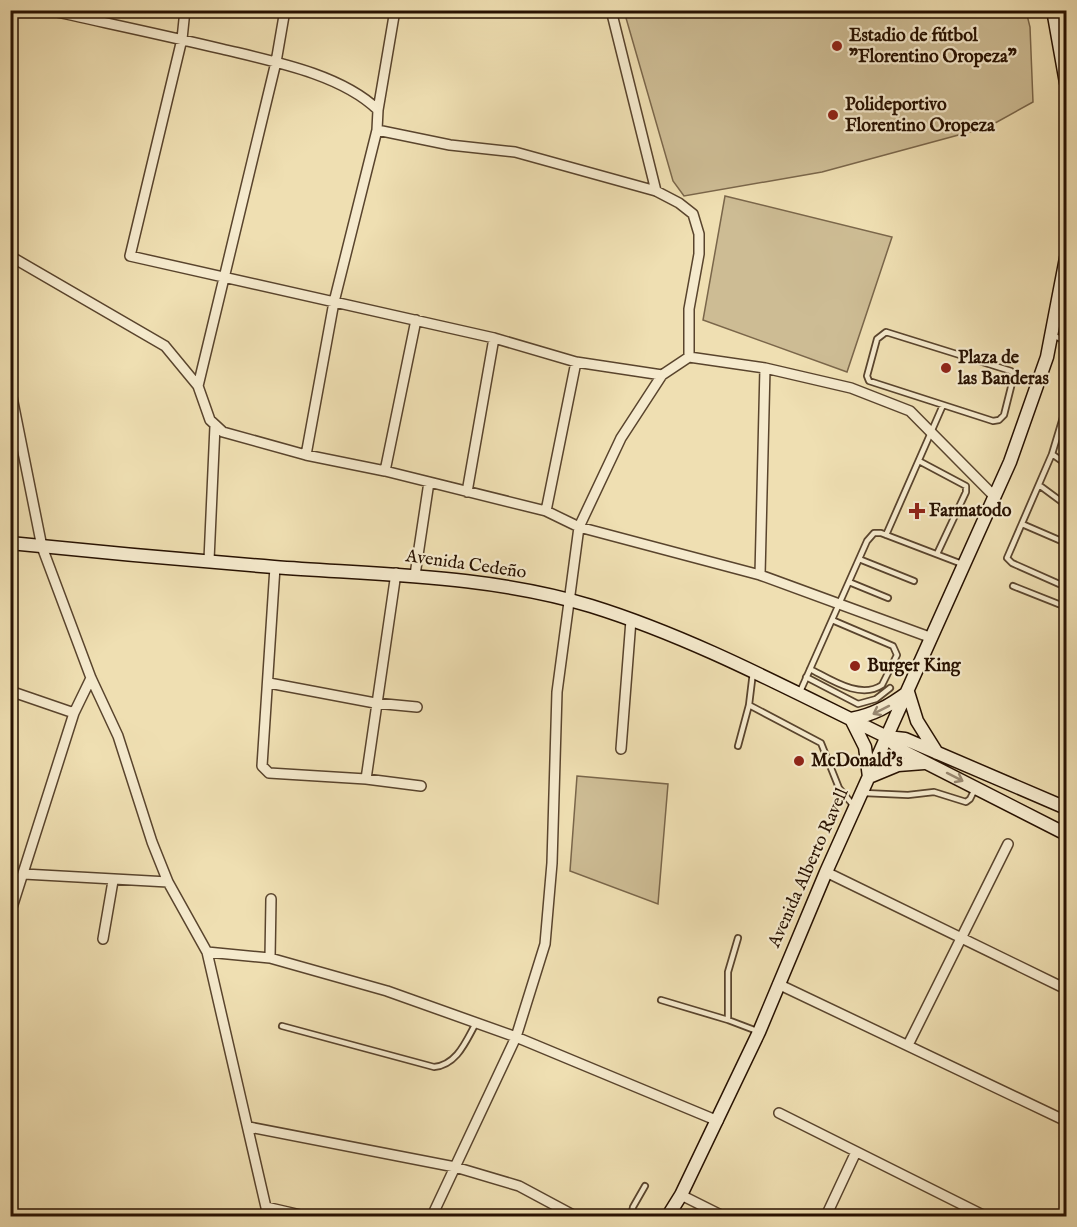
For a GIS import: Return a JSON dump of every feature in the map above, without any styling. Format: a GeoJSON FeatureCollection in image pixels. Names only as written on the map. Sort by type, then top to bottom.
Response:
{"type":"FeatureCollection","features":[{"type":"Feature","properties":{"kind":"street"},"geometry":{"type":"LineString","coordinates":[[48,10],[276,62],[345,86],[364,96],[378,110]]}},
{"type":"Feature","properties":{"kind":"street"},"geometry":{"type":"LineString","coordinates":[[185,10],[182,39],[130,256],[494,338],[576,362],[662,375]]}},
{"type":"Feature","properties":{"kind":"street"},"geometry":{"type":"LineString","coordinates":[[198,386],[276,62],[285,10]]}},
{"type":"Feature","properties":{"kind":"street"},"geometry":{"type":"LineString","coordinates":[[306,455],[334,302],[377,130],[378,110],[395,10]]}},
{"type":"Feature","properties":{"kind":"street"},"geometry":{"type":"LineString","coordinates":[[611,10],[656,191]]}},
{"type":"Feature","properties":{"kind":"street"},"geometry":{"type":"LineString","coordinates":[[1053,10],[1066,83]]}},
{"type":"Feature","properties":{"kind":"street"},"geometry":{"type":"LineString","coordinates":[[377,130],[450,145],[515,152],[656,191],[679,203],[693,214],[699,234],[699,254],[689,309],[689,357]]}},
{"type":"Feature","properties":{"kind":"street"},"geometry":{"type":"LineString","coordinates":[[10,256],[165,346],[198,386],[204,407],[215,426],[223,432],[306,455],[386,471],[546,511],[579,527],[760,575],[840,602],[932,638]]}},
{"type":"Feature","properties":{"kind":"street","name":"Avenida Alberto Ravell"},"geometry":{"type":"LineString","coordinates":[[668,1216],[681,1195],[759,1032],[826,872],[995,497],[1024,425],[1052,335],[1066,258]]}},
{"type":"Feature","properties":{"kind":"street"},"geometry":{"type":"LineString","coordinates":[[386,471],[416,320]]}},
{"type":"Feature","properties":{"kind":"street"},"geometry":{"type":"LineString","coordinates":[[467,492],[494,338]]}},
{"type":"Feature","properties":{"kind":"street"},"geometry":{"type":"LineString","coordinates":[[432,1216],[516,1037],[545,944],[552,863],[557,692],[579,527],[621,438],[662,375],[689,357],[765,369],[851,388],[910,411],[995,497]]}},
{"type":"Feature","properties":{"kind":"street"},"geometry":{"type":"LineString","coordinates":[[546,511],[576,362]]}},
{"type":"Feature","properties":{"kind":"street"},"geometry":{"type":"LineString","coordinates":[[760,575],[765,369]]}},
{"type":"Feature","properties":{"kind":"street"},"geometry":{"type":"LineString","coordinates":[[10,387],[42,547],[91,678],[118,736],[152,842],[168,882],[207,952],[267,1212],[305,1216]]}},
{"type":"Feature","properties":{"kind":"street"},"geometry":{"type":"LineString","coordinates":[[209,560],[215,426]]}},
{"type":"Feature","properties":{"kind":"street"},"geometry":{"type":"LineString","coordinates":[[415,575],[429,482]]}},
{"type":"Feature","properties":{"kind":"street","name":"Avenida Cedeño"},"geometry":{"type":"LineString","coordinates":[[10,543],[275,567],[396,573],[508,588],[569,601],[691,642],[887,737]]}},
{"type":"Feature","properties":{"kind":"street"},"geometry":{"type":"LineString","coordinates":[[275,567],[262,766],[264,770],[269,773],[366,779],[421,786]]}},
{"type":"Feature","properties":{"kind":"street"},"geometry":{"type":"LineString","coordinates":[[366,779],[375,703],[396,573]]}},
{"type":"Feature","properties":{"kind":"street"},"geometry":{"type":"LineString","coordinates":[[621,749],[631,620]]}},
{"type":"Feature","properties":{"kind":"street"},"geometry":{"type":"LineString","coordinates":[[10,914],[74,713],[91,678]]}},
{"type":"Feature","properties":{"kind":"street"},"geometry":{"type":"LineString","coordinates":[[269,683],[375,703],[417,707]]}},
{"type":"Feature","properties":{"kind":"street"},"geometry":{"type":"LineString","coordinates":[[10,691],[74,713]]}},
{"type":"Feature","properties":{"kind":"street"},"geometry":{"type":"LineString","coordinates":[[927,763],[898,765],[869,777],[865,747],[850,719],[869,716],[888,707],[908,693],[916,721],[937,753]]}},
{"type":"Feature","properties":{"kind":"street"},"geometry":{"type":"LineString","coordinates":[[887,737],[905,739],[1066,808]]}},
{"type":"Feature","properties":{"kind":"street"},"geometry":{"type":"LineString","coordinates":[[887,737],[899,749],[1066,834]]}},
{"type":"Feature","properties":{"kind":"street"},"geometry":{"type":"LineString","coordinates":[[908,1045],[1008,844]]}},
{"type":"Feature","properties":{"kind":"street"},"geometry":{"type":"LineString","coordinates":[[826,872],[1066,989]]}},
{"type":"Feature","properties":{"kind":"street"},"geometry":{"type":"LineString","coordinates":[[24,874],[113,881],[168,882]]}},
{"type":"Feature","properties":{"kind":"street"},"geometry":{"type":"LineString","coordinates":[[103,939],[113,881]]}},
{"type":"Feature","properties":{"kind":"street"},"geometry":{"type":"LineString","coordinates":[[270,958],[271,899]]}},
{"type":"Feature","properties":{"kind":"street"},"geometry":{"type":"LineString","coordinates":[[207,952],[270,958],[387,991],[516,1037],[718,1120]]}},
{"type":"Feature","properties":{"kind":"street"},"geometry":{"type":"LineString","coordinates":[[778,984],[1066,1121]]}},
{"type":"Feature","properties":{"kind":"street"},"geometry":{"type":"LineString","coordinates":[[779,1113],[855,1154],[985,1216]]}},
{"type":"Feature","properties":{"kind":"street"},"geometry":{"type":"LineString","coordinates":[[249,1127],[455,1167],[519,1186],[575,1216]]}},
{"type":"Feature","properties":{"kind":"street"},"geometry":{"type":"LineString","coordinates":[[826,1216],[855,1154]]}},
{"type":"Feature","properties":{"kind":"street"},"geometry":{"type":"LineString","coordinates":[[681,1195],[723,1216]]}},
{"type":"Feature","properties":{"kind":"street"},"geometry":{"type":"LineString","coordinates":[[553,1216],[560,1208]]}},
{"type":"Feature","properties":{"kind":"lane"},"geometry":{"type":"LineString","coordinates":[[886,332],[985,362],[1006,369],[1014,375],[1004,415],[999,420],[993,422],[943,405],[868,381],[867,376],[877,339],[881,334],[886,332]]}},
{"type":"Feature","properties":{"kind":"lane"},"geometry":{"type":"LineString","coordinates":[[1052,335],[1066,341]]}},
{"type":"Feature","properties":{"kind":"lane"},"geometry":{"type":"LineString","coordinates":[[886,535],[943,405]]}},
{"type":"Feature","properties":{"kind":"lane"},"geometry":{"type":"LineString","coordinates":[[1066,405],[1052,454],[1007,558],[1009,561],[1066,587]]}},
{"type":"Feature","properties":{"kind":"lane"},"geometry":{"type":"LineString","coordinates":[[1052,454],[1066,464]]}},
{"type":"Feature","properties":{"kind":"lane"},"geometry":{"type":"LineString","coordinates":[[919,461],[966,486],[966,492],[937,554]]}},
{"type":"Feature","properties":{"kind":"lane"},"geometry":{"type":"LineString","coordinates":[[1039,485],[1066,505]]}},
{"type":"Feature","properties":{"kind":"lane"},"geometry":{"type":"LineString","coordinates":[[1022,524],[1066,543]]}},
{"type":"Feature","properties":{"kind":"lane"},"geometry":{"type":"LineString","coordinates":[[798,694],[867,541],[874,533],[886,535],[965,564]]}},
{"type":"Feature","properties":{"kind":"lane"},"geometry":{"type":"LineString","coordinates":[[859,560],[914,581]]}},
{"type":"Feature","properties":{"kind":"lane"},"geometry":{"type":"LineString","coordinates":[[849,582],[888,598]]}},
{"type":"Feature","properties":{"kind":"lane"},"geometry":{"type":"LineString","coordinates":[[1013,586],[1066,607]]}},
{"type":"Feature","properties":{"kind":"lane"},"geometry":{"type":"LineString","coordinates":[[810,669],[842,685],[869,690],[882,685],[897,656],[893,646],[832,620]]}},
{"type":"Feature","properties":{"kind":"lane"},"geometry":{"type":"LineString","coordinates":[[738,746],[749,705],[753,672]]}},
{"type":"Feature","properties":{"kind":"lane"},"geometry":{"type":"LineString","coordinates":[[806,677],[858,704],[876,699],[890,688]]}},
{"type":"Feature","properties":{"kind":"lane"},"geometry":{"type":"LineString","coordinates":[[749,705],[821,743],[839,788],[855,807]]}},
{"type":"Feature","properties":{"kind":"lane"},"geometry":{"type":"LineString","coordinates":[[862,793],[897,795],[934,792],[966,802],[975,788]]}},
{"type":"Feature","properties":{"kind":"lane"},"geometry":{"type":"LineString","coordinates":[[728,1020],[728,972],[738,938]]}},
{"type":"Feature","properties":{"kind":"lane"},"geometry":{"type":"LineString","coordinates":[[661,1000],[759,1032]]}},
{"type":"Feature","properties":{"kind":"lane"},"geometry":{"type":"LineString","coordinates":[[282,1026],[434,1067],[445,1065],[455,1058],[477,1023]]}},
{"type":"Feature","properties":{"kind":"lane"},"geometry":{"type":"LineString","coordinates":[[631,1216],[630,1212],[645,1186]]}},
{"type":"Feature","properties":{"kind":"shaded area","name":"Polideportivo Florentino Oropeza"},"geometry":{"type":"Polygon","coordinates":[[[624,11],[1026,11],[1030,27],[1033,102],[988,127],[822,172],[684,196],[673,181],[624,11]]]}},
{"type":"Feature","properties":{"kind":"shaded area"},"geometry":{"type":"Polygon","coordinates":[[[725,196],[892,237],[847,372],[703,320],[725,196]]]}},
{"type":"Feature","properties":{"kind":"shaded area"},"geometry":{"type":"Polygon","coordinates":[[[577,776],[668,784],[658,904],[570,871],[577,776]]]}},
{"type":"Feature","properties":{"kind":"place","name":"Estadio de fútbol \"Florentino Oropeza\""},"geometry":{"type":"Point","coordinates":[837,46]}},
{"type":"Feature","properties":{"kind":"place","name":"Polideportivo Florentino Oropeza"},"geometry":{"type":"Point","coordinates":[833,115]}},
{"type":"Feature","properties":{"kind":"place","name":"Plaza de las Banderas"},"geometry":{"type":"Point","coordinates":[946,368]}},
{"type":"Feature","properties":{"kind":"place","name":"Farmatodo"},"geometry":{"type":"Point","coordinates":[917,511]}},
{"type":"Feature","properties":{"kind":"place","name":"Burger King"},"geometry":{"type":"Point","coordinates":[855,666]}},
{"type":"Feature","properties":{"kind":"place","name":"McDonald's"},"geometry":{"type":"Point","coordinates":[799,761]}}]}
